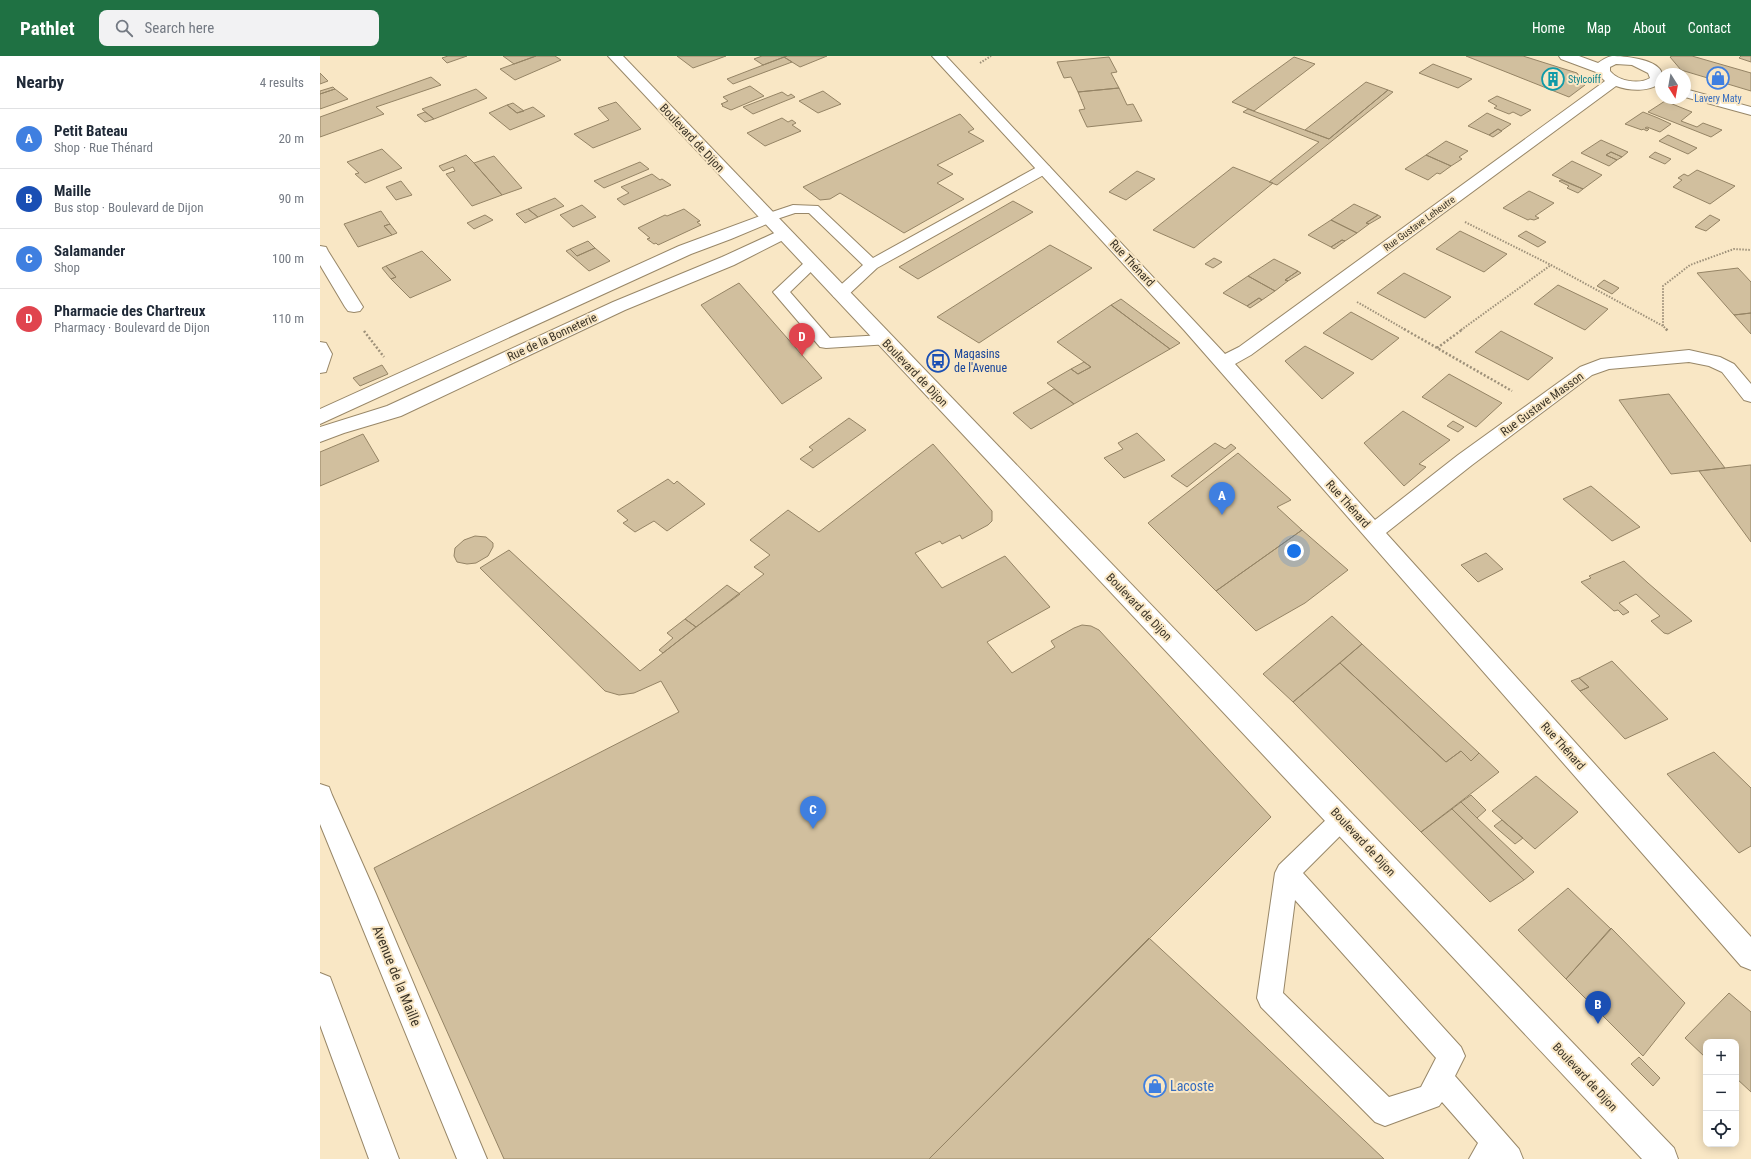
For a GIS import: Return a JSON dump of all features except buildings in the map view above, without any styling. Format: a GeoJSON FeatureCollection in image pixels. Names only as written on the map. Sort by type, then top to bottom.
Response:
{"type":"FeatureCollection","features":[{"type":"Feature","properties":{"kind":"street","name":"Boulevard de Dijon"},"geometry":{"type":"LineString","coordinates":[[615,56],[1663,1159]]}},
{"type":"Feature","properties":{"kind":"street"},"geometry":{"type":"LineString","coordinates":[[1566,56],[1599,62],[1603,65],[1613,60],[1645,60],[1655,72]]}},
{"type":"Feature","properties":{"kind":"street","name":"Rue Thénard"},"geometry":{"type":"LineString","coordinates":[[943,57],[1223,363],[1751,957]]}},
{"type":"Feature","properties":{"kind":"street"},"geometry":{"type":"LineString","coordinates":[[1599,62],[1603,73],[1614,81],[1630,85],[1645,85],[1655,82]]}},
{"type":"Feature","properties":{"kind":"street","name":"Rue Gustave Leheutre"},"geometry":{"type":"LineString","coordinates":[[1223,363],[1245,351],[1614,81]]}},
{"type":"Feature","properties":{"kind":"street"},"geometry":{"type":"LineString","coordinates":[[1691,89],[1722,102]]}},
{"type":"Feature","properties":{"kind":"street"},"geometry":{"type":"LineString","coordinates":[[1691,95],[1722,102],[1751,111]]}},
{"type":"Feature","properties":{"kind":"street","name":"Rue de la Bonneterie"},"geometry":{"type":"LineString","coordinates":[[320,418],[685,250],[725,236],[768,218]]}},
{"type":"Feature","properties":{"kind":"street","name":"Rue de la Bonneterie"},"geometry":{"type":"LineString","coordinates":[[320,435],[394,411],[619,306],[728,261],[783,234]]}},
{"type":"Feature","properties":{"kind":"street"},"geometry":{"type":"LineString","coordinates":[[320,251],[354,307]]}},
{"type":"Feature","properties":{"kind":"street","name":"Rue Gustave Masson"},"geometry":{"type":"LineString","coordinates":[[1373,532],[1586,371],[1607,363],[1689,356],[1714,361],[1728,368],[1751,396]]}},
{"type":"Feature","properties":{"kind":"street","name":"Avenue de la Maille"},"geometry":{"type":"LineString","coordinates":[[320,794],[363,894],[472,1159]]}},
{"type":"Feature","properties":{"kind":"street"},"geometry":{"type":"LineString","coordinates":[[320,987],[384,1159]]}},
{"type":"Feature","properties":{"kind":"lane"},"geometry":{"type":"LineString","coordinates":[[840,294],[872,264],[1044,169]]}},
{"type":"Feature","properties":{"kind":"lane"},"geometry":{"type":"LineString","coordinates":[[768,218],[793,209],[812,209],[872,264]]}},
{"type":"Feature","properties":{"kind":"lane"},"geometry":{"type":"LineString","coordinates":[[811,264],[781,292],[826,343],[884,340]]}},
{"type":"Feature","properties":{"kind":"lane"},"geometry":{"type":"LineString","coordinates":[[320,347],[324,354],[320,368]]}},
{"type":"Feature","properties":{"kind":"lane"},"geometry":{"type":"LineString","coordinates":[[1287,873],[1452,1056],[1430,1097],[1385,1112],[1270,998],[1287,873],[1341,820]]}},
{"type":"Feature","properties":{"kind":"lane"},"geometry":{"type":"LineString","coordinates":[[1440,1079],[1496,1153]]}},
{"type":"Feature","properties":{"kind":"path"},"geometry":{"type":"LineString","coordinates":[[1438,209],[1551,265],[1663,326],[1689,356]]}},
{"type":"Feature","properties":{"kind":"path"},"geometry":{"type":"LineString","coordinates":[[1663,326],[1663,286],[1690,265],[1734,249],[1751,250]]}},
{"type":"Feature","properties":{"kind":"path"},"geometry":{"type":"LineString","coordinates":[[1437,348],[1551,265]]}},
{"type":"Feature","properties":{"kind":"path"},"geometry":{"type":"LineString","coordinates":[[1331,288],[1538,406]]}},
{"type":"Feature","properties":{"kind":"path"},"geometry":{"type":"LineString","coordinates":[[354,307],[361,327],[401,380]]}},
{"type":"Feature","properties":{"kind":"place","name":"Lavery Maty"},"geometry":{"type":"Point","coordinates":[1718,78]}},
{"type":"Feature","properties":{"kind":"place","name":"Stylcoiff"},"geometry":{"type":"Point","coordinates":[1553,79]}},
{"type":"Feature","properties":{"kind":"place","name":"Pharmacie des Chartreux"},"geometry":{"type":"Point","coordinates":[802,356]}},
{"type":"Feature","properties":{"kind":"place","name":"Magasins de l'Avenue"},"geometry":{"type":"Point","coordinates":[938,361]}},
{"type":"Feature","properties":{"kind":"place","name":"Petit Bateau"},"geometry":{"type":"Point","coordinates":[1222,515]}},
{"type":"Feature","properties":{"kind":"place","name":"Salamander"},"geometry":{"type":"Point","coordinates":[813,829]}},
{"type":"Feature","properties":{"kind":"place","name":"Maille"},"geometry":{"type":"Point","coordinates":[1598,1024]}},
{"type":"Feature","properties":{"kind":"place","name":"Lacoste"},"geometry":{"type":"Point","coordinates":[1155,1086]}}]}
